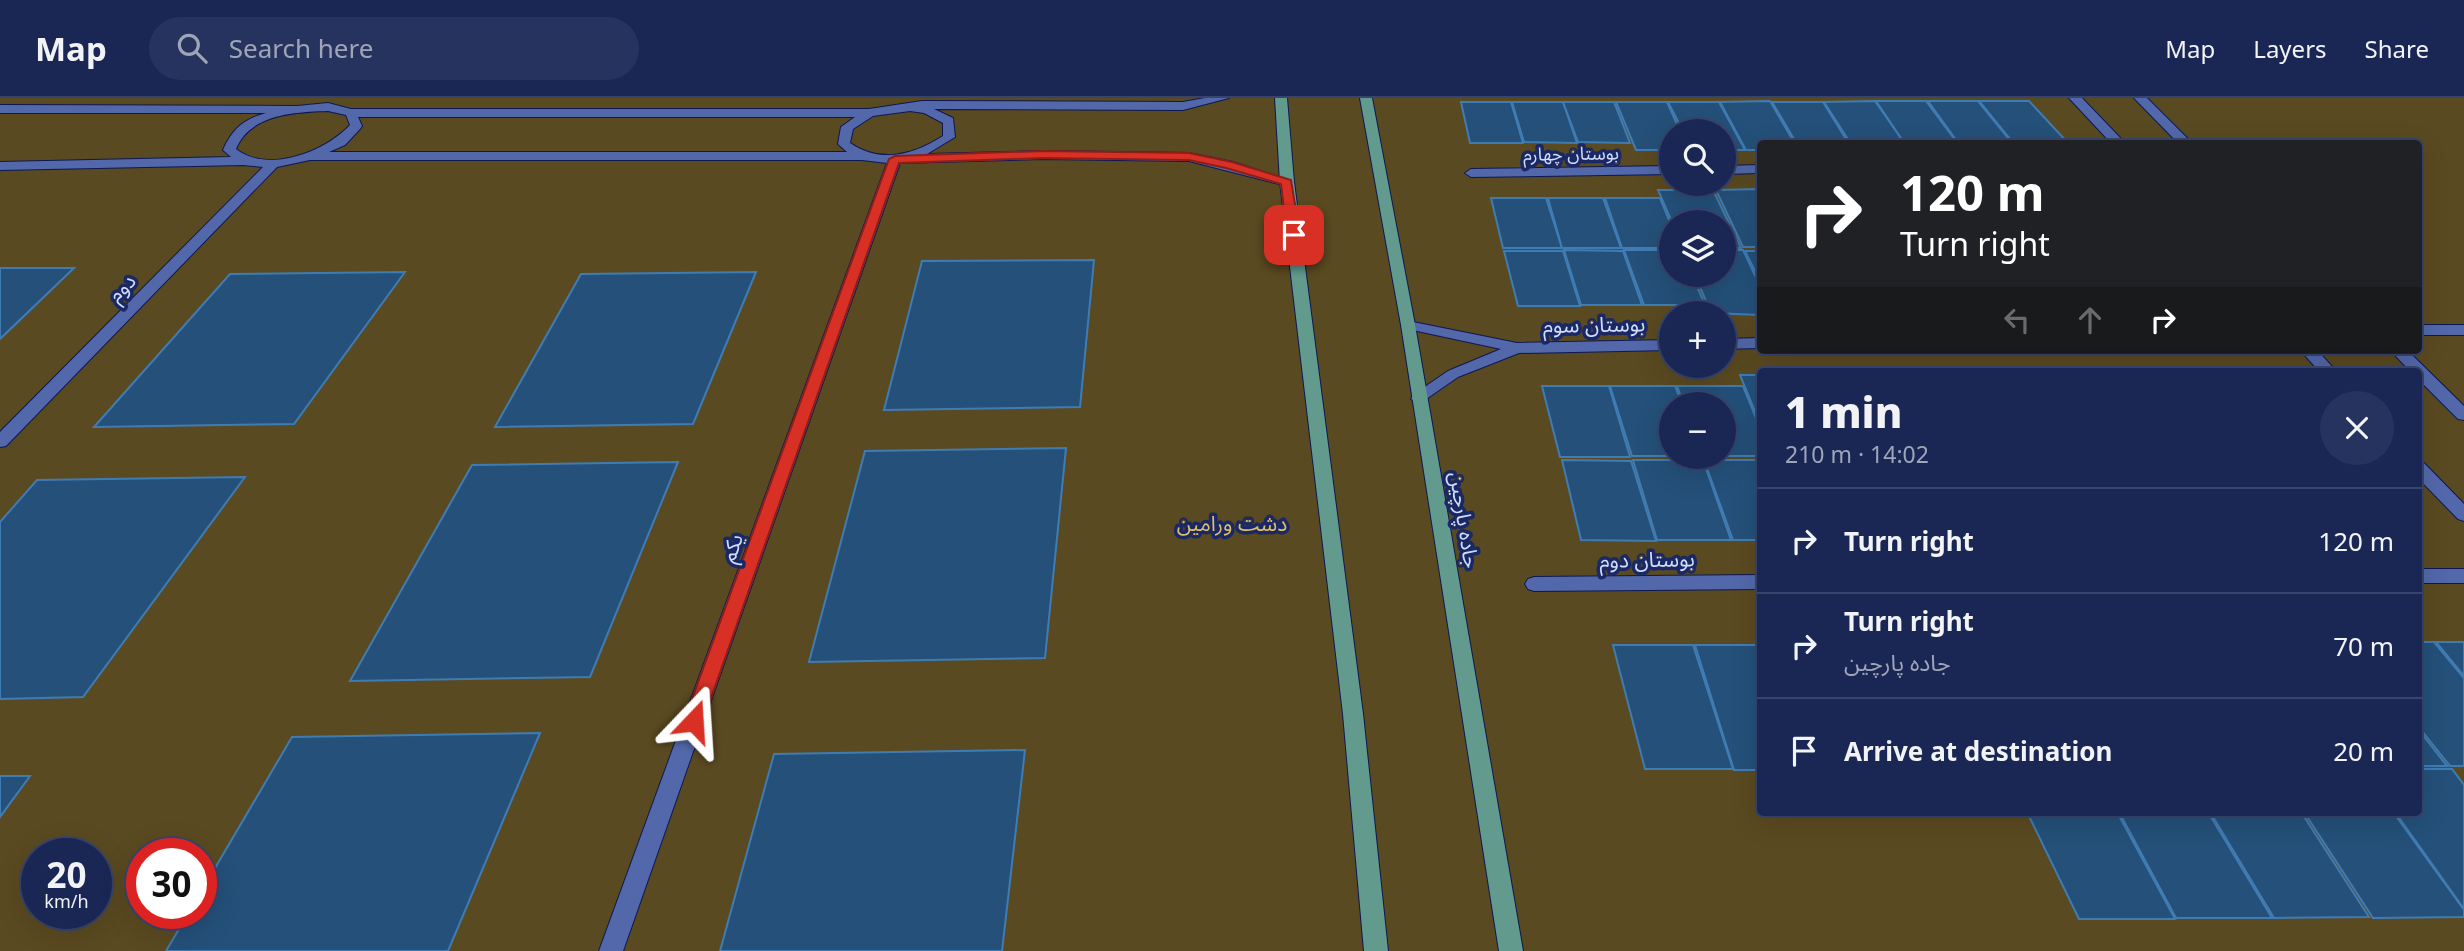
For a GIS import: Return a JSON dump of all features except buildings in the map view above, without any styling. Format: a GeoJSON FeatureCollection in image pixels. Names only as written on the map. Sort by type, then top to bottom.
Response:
{"type":"FeatureCollection","features":[{"type":"Feature","properties":{"kind":"main road"},"geometry":{"type":"LineString","coordinates":[[1281,98],[1287,182],[1353,715],[1376,951]]}},
{"type":"Feature","properties":{"kind":"main road","name":"جاده پارچین"},"geometry":{"type":"LineString","coordinates":[[1366,98],[1408,325],[1511,951]]}},
{"type":"Feature","properties":{"kind":"street"},"geometry":{"type":"LineString","coordinates":[[862,156],[844,144],[847,127],[869,113],[904,102],[1182,106],[1223,98]]}},
{"type":"Feature","properties":{"kind":"street"},"geometry":{"type":"LineString","coordinates":[[2075,98],[2115,140]]}},
{"type":"Feature","properties":{"kind":"street"},"geometry":{"type":"LineString","coordinates":[[2140,98],[2183,140]]}},
{"type":"Feature","properties":{"kind":"street"},"geometry":{"type":"LineString","coordinates":[[243,161],[229,150],[236,135],[261,119],[333,102],[351,113],[869,113]]}},
{"type":"Feature","properties":{"kind":"street"},"geometry":{"type":"LineString","coordinates":[[895,159],[928,152],[949,137],[949,121],[931,109],[904,102]]}},
{"type":"Feature","properties":{"kind":"street"},"geometry":{"type":"LineString","coordinates":[[0,109],[295,109]]}},
{"type":"Feature","properties":{"kind":"street"},"geometry":{"type":"LineString","coordinates":[[0,166],[243,161],[273,164],[310,156],[341,142],[356,126],[351,113]]}},
{"type":"Feature","properties":{"kind":"street"},"geometry":{"type":"LineString","coordinates":[[310,156],[862,156],[895,159],[1043,155],[1189,157],[1287,182]]}},
{"type":"Feature","properties":{"kind":"street","name":"یکم"},"geometry":{"type":"LineString","coordinates":[[611,951],[895,159]]}},
{"type":"Feature","properties":{"kind":"street","name":"دوم"},"geometry":{"type":"LineString","coordinates":[[0,442],[273,164]]}},
{"type":"Feature","properties":{"kind":"street"},"geometry":{"type":"LineString","coordinates":[[1736,170],[1757,169]]}},
{"type":"Feature","properties":{"kind":"street","name":"بوستان چهارم"},"geometry":{"type":"LineString","coordinates":[[1471,173],[1659,170]]}},
{"type":"Feature","properties":{"kind":"street","name":"بوستان سوم"},"geometry":{"type":"LineString","coordinates":[[1408,325],[1517,348],[1659,345]]}},
{"type":"Feature","properties":{"kind":"street"},"geometry":{"type":"LineString","coordinates":[[2422,330],[2464,330]]}},
{"type":"Feature","properties":{"kind":"street"},"geometry":{"type":"LineString","coordinates":[[1736,344],[1757,343]]}},
{"type":"Feature","properties":{"kind":"street","name":"بوستان سوم"},"geometry":{"type":"LineString","coordinates":[[1419,399],[1453,374],[1517,348]]}},
{"type":"Feature","properties":{"kind":"street"},"geometry":{"type":"LineString","coordinates":[[2312,354],[2325,368]]}},
{"type":"Feature","properties":{"kind":"street"},"geometry":{"type":"LineString","coordinates":[[2402,354],[2416,368]]}},
{"type":"Feature","properties":{"kind":"street"},"geometry":{"type":"LineString","coordinates":[[2422,374],[2464,415]]}},
{"type":"Feature","properties":{"kind":"street"},"geometry":{"type":"LineString","coordinates":[[2422,471],[2464,515]]}},
{"type":"Feature","properties":{"kind":"street"},"geometry":{"type":"LineString","coordinates":[[2422,576],[2464,576]]}},
{"type":"Feature","properties":{"kind":"street","name":"بوستان دوم"},"geometry":{"type":"LineString","coordinates":[[1534,584],[1757,582]]}},
{"type":"Feature","properties":{"kind":"green space","name":"دشت ورامین"},"geometry":{"type":"Polygon","coordinates":[[[0,98],[2464,98],[2464,951],[0,951],[0,98]]]}},
{"type":"Feature","properties":{"kind":"route"},"geometry":{"type":"LineString","coordinates":[[694,721],[895,159],[1043,155],[1189,157],[1287,182],[1294,235]]}}]}
